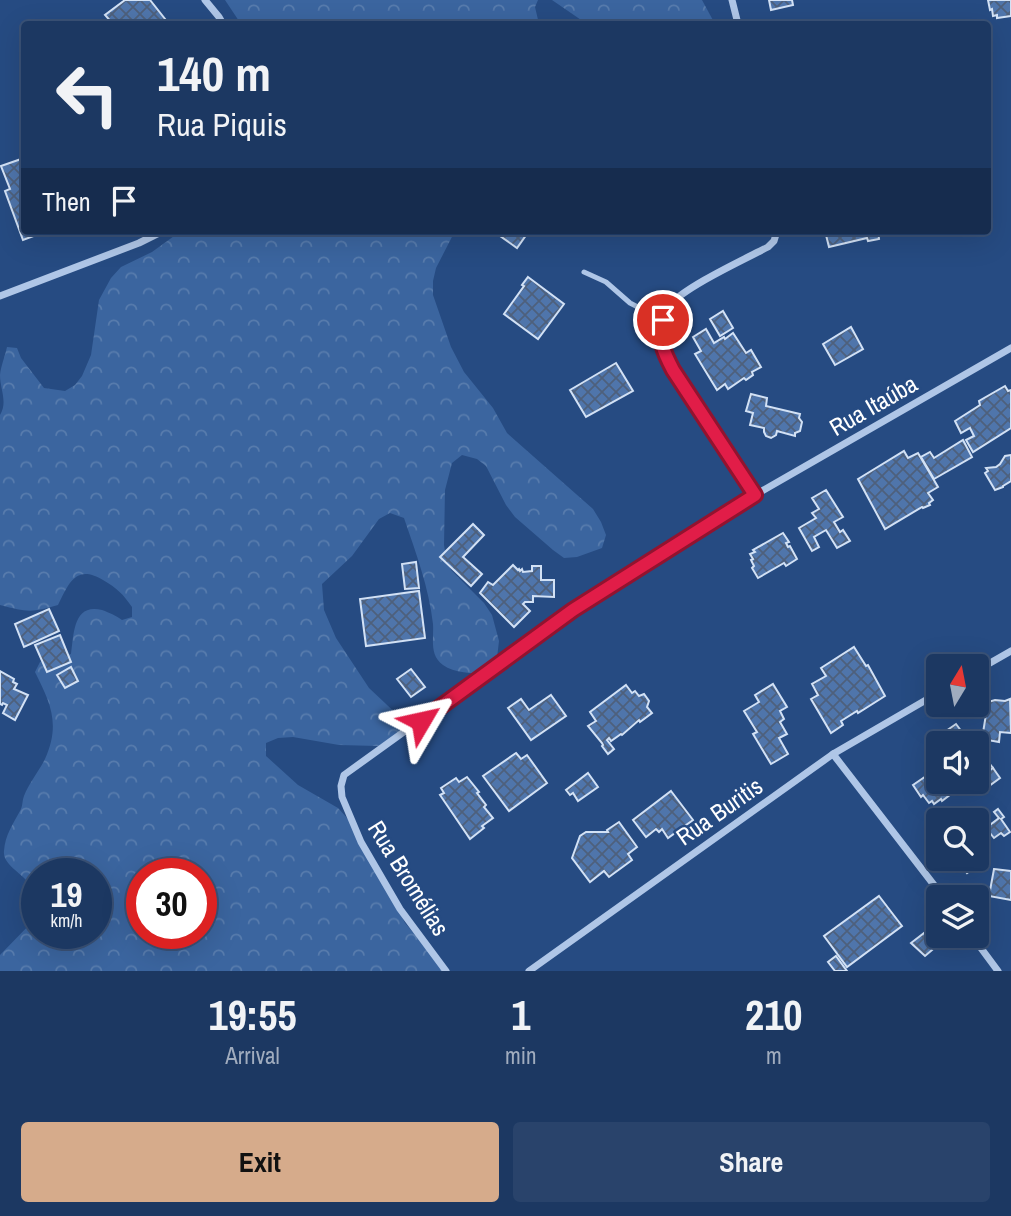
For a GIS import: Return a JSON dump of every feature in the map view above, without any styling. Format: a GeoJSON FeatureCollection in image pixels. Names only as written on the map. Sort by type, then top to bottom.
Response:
{"type":"FeatureCollection","features":[{"type":"Feature","properties":{"kind":"street"},"geometry":{"type":"LineString","coordinates":[[205,0],[221,21]]}},
{"type":"Feature","properties":{"kind":"street"},"geometry":{"type":"LineString","coordinates":[[733,0],[737,21]]}},
{"type":"Feature","properties":{"kind":"street"},"geometry":{"type":"LineString","coordinates":[[0,296],[155,235]]}},
{"type":"Feature","properties":{"kind":"street"},"geometry":{"type":"LineString","coordinates":[[755,495],[673,370],[662,348],[660,332],[668,307],[679,297],[768,247],[776,235]]}},
{"type":"Feature","properties":{"kind":"street","name":"Rua Itaúba"},"geometry":{"type":"LineString","coordinates":[[355,768],[573,610],[755,495],[1011,348]]}},
{"type":"Feature","properties":{"kind":"street"},"geometry":{"type":"LineString","coordinates":[[989,664],[1011,651]]}},
{"type":"Feature","properties":{"kind":"street","name":"Rua Buritis"},"geometry":{"type":"LineString","coordinates":[[529,971],[833,754],[926,700]]}},
{"type":"Feature","properties":{"kind":"street"},"geometry":{"type":"LineString","coordinates":[[833,754],[934,885]]}},
{"type":"Feature","properties":{"kind":"street","name":"Rua Bromélias"},"geometry":{"type":"LineString","coordinates":[[355,768],[344,775],[341,786],[342,797],[361,842],[400,909],[446,971]]}},
{"type":"Feature","properties":{"kind":"street"},"geometry":{"type":"LineString","coordinates":[[981,948],[998,971]]}},
{"type":"Feature","properties":{"kind":"lane"},"geometry":{"type":"LineString","coordinates":[[584,272],[606,282],[630,303],[663,320]]}},
{"type":"Feature","properties":{"kind":"green space"},"geometry":{"type":"Polygon","coordinates":[[[225,0],[538,0],[535,7],[538,21],[239,21],[225,0]]]}},
{"type":"Feature","properties":{"kind":"green space"},"geometry":{"type":"Polygon","coordinates":[[[552,0],[702,0],[713,21],[583,21],[552,0]]]}},
{"type":"Feature","properties":{"kind":"green space"},"geometry":{"type":"Polygon","coordinates":[[[175,235],[453,235],[436,268],[433,281],[433,295],[451,347],[464,372],[493,408],[507,433],[593,509],[601,522],[606,535],[602,548],[577,557],[564,558],[515,517],[486,466],[477,459],[462,455],[452,463],[445,490],[446,558],[451,570],[484,603],[492,615],[499,641],[496,666],[486,675],[453,670],[439,661],[434,652],[433,624],[417,557],[404,518],[390,513],[379,519],[352,556],[322,584],[324,610],[336,638],[369,688],[403,720],[402,734],[378,746],[339,745],[293,737],[278,738],[266,743],[266,756],[298,785],[338,808],[358,830],[405,923],[446,971],[0,971],[0,955],[21,933],[21,949],[112,949],[112,858],[21,858],[21,875],[8,862],[4,851],[26,791],[50,746],[52,714],[35,672],[40,662],[71,654],[74,629],[85,611],[102,610],[122,620],[132,617],[132,607],[112,586],[86,574],[70,583],[58,605],[29,611],[0,605],[0,415],[4,400],[0,375],[7,347],[17,348],[21,358],[44,388],[65,391],[75,385],[91,355],[99,300],[111,278],[121,267],[152,252],[175,235]]]}},
{"type":"Feature","properties":{"kind":"building"},"geometry":{"type":"Polygon","coordinates":[[[125,0],[150,0],[167,21],[110,21],[105,15],[125,0]]]}},
{"type":"Feature","properties":{"kind":"building"},"geometry":{"type":"Polygon","coordinates":[[[769,0],[792,0],[793,5],[771,10],[769,0]]]}},
{"type":"Feature","properties":{"kind":"building"},"geometry":{"type":"Polygon","coordinates":[[[988,0],[1011,0],[1011,16],[993,16],[988,0]]]}},
{"type":"Feature","properties":{"kind":"building"},"geometry":{"type":"Polygon","coordinates":[[[21,159],[21,235],[5,191],[10,189],[1,166],[21,159]]]}},
{"type":"Feature","properties":{"kind":"building"},"geometry":{"type":"Polygon","coordinates":[[[21,235],[36,235],[23,240],[21,235]]]}},
{"type":"Feature","properties":{"kind":"building"},"geometry":{"type":"Polygon","coordinates":[[[499,235],[526,235],[517,248],[499,235]]]}},
{"type":"Feature","properties":{"kind":"building"},"geometry":{"type":"Polygon","coordinates":[[[826,235],[878,235],[879,239],[868,241],[867,238],[829,247],[826,235]]]}},
{"type":"Feature","properties":{"kind":"building"},"geometry":{"type":"Polygon","coordinates":[[[528,277],[564,304],[538,339],[504,314],[528,277]]]}},
{"type":"Feature","properties":{"kind":"building"},"geometry":{"type":"Polygon","coordinates":[[[723,311],[733,328],[720,336],[710,319],[723,311]]]}},
{"type":"Feature","properties":{"kind":"building"},"geometry":{"type":"Polygon","coordinates":[[[851,327],[863,349],[835,365],[823,344],[851,327]]]}},
{"type":"Feature","properties":{"kind":"building"},"geometry":{"type":"Polygon","coordinates":[[[706,329],[714,343],[733,333],[746,353],[751,350],[761,367],[752,372],[753,375],[746,380],[744,378],[728,389],[725,384],[717,390],[695,354],[701,351],[693,337],[706,329]]]}},
{"type":"Feature","properties":{"kind":"building"},"geometry":{"type":"Polygon","coordinates":[[[616,363],[633,391],[586,417],[570,390],[616,363]]]}},
{"type":"Feature","properties":{"kind":"building"},"geometry":{"type":"Polygon","coordinates":[[[1005,386],[1008,391],[1011,390],[1011,428],[973,452],[966,440],[974,436],[970,428],[961,433],[955,421],[980,405],[979,401],[1005,386]]]}},
{"type":"Feature","properties":{"kind":"building"},"geometry":{"type":"Polygon","coordinates":[[[751,394],[767,398],[766,406],[800,414],[800,431],[795,433],[795,436],[777,431],[771,438],[766,436],[764,428],[750,425],[753,413],[746,411],[751,394]]]}},
{"type":"Feature","properties":{"kind":"building"},"geometry":{"type":"Polygon","coordinates":[[[963,440],[972,457],[934,479],[921,457],[930,452],[934,458],[963,440]]]}},
{"type":"Feature","properties":{"kind":"building"},"geometry":{"type":"Polygon","coordinates":[[[904,451],[908,458],[918,453],[938,487],[928,493],[933,500],[930,505],[885,529],[858,479],[904,451]]]}},
{"type":"Feature","properties":{"kind":"building"},"geometry":{"type":"Polygon","coordinates":[[[1011,455],[1011,481],[995,490],[985,473],[988,471],[986,468],[996,467],[1005,456],[1011,455]]]}},
{"type":"Feature","properties":{"kind":"building"},"geometry":{"type":"Polygon","coordinates":[[[826,490],[843,517],[834,522],[850,541],[837,548],[826,530],[814,537],[819,547],[812,551],[799,528],[816,518],[812,513],[819,509],[812,498],[826,490]]]}},
{"type":"Feature","properties":{"kind":"building"},"geometry":{"type":"Polygon","coordinates":[[[473,524],[484,535],[463,557],[482,574],[471,586],[440,557],[473,524]]]}},
{"type":"Feature","properties":{"kind":"building"},"geometry":{"type":"Polygon","coordinates":[[[783,533],[789,542],[786,543],[788,547],[790,546],[797,559],[758,578],[752,568],[753,559],[750,554],[783,533]]]}},
{"type":"Feature","properties":{"kind":"building"},"geometry":{"type":"Polygon","coordinates":[[[416,562],[419,588],[405,589],[402,564],[416,562]]]}},
{"type":"Feature","properties":{"kind":"building"},"geometry":{"type":"Polygon","coordinates":[[[513,565],[523,572],[532,571],[532,566],[541,566],[541,580],[554,580],[554,597],[533,596],[533,602],[525,602],[523,604],[530,611],[514,627],[480,593],[488,582],[493,585],[513,565]]]}},
{"type":"Feature","properties":{"kind":"building"},"geometry":{"type":"Polygon","coordinates":[[[419,591],[425,638],[366,646],[360,599],[419,591]]]}},
{"type":"Feature","properties":{"kind":"building"},"geometry":{"type":"Polygon","coordinates":[[[49,609],[59,631],[24,647],[15,624],[49,609]]]}},
{"type":"Feature","properties":{"kind":"building"},"geometry":{"type":"Polygon","coordinates":[[[60,635],[71,662],[47,672],[35,645],[60,635]]]}},
{"type":"Feature","properties":{"kind":"building"},"geometry":{"type":"Polygon","coordinates":[[[854,647],[866,666],[868,665],[885,696],[841,721],[843,725],[831,733],[811,699],[818,695],[812,684],[826,676],[821,668],[854,647]]]}},
{"type":"Feature","properties":{"kind":"building"},"geometry":{"type":"Polygon","coordinates":[[[71,667],[78,681],[65,688],[57,675],[71,667]]]}},
{"type":"Feature","properties":{"kind":"building"},"geometry":{"type":"Polygon","coordinates":[[[411,669],[425,687],[411,697],[397,679],[411,669]]]}},
{"type":"Feature","properties":{"kind":"building"},"geometry":{"type":"Polygon","coordinates":[[[0,671],[14,679],[13,682],[17,684],[14,689],[28,695],[15,720],[3,713],[7,705],[0,704],[0,671]]]}},
{"type":"Feature","properties":{"kind":"building"},"geometry":{"type":"Polygon","coordinates":[[[773,684],[787,707],[780,711],[784,719],[780,722],[787,734],[779,738],[788,754],[771,764],[753,734],[757,732],[744,711],[759,702],[755,695],[773,684]]]}},
{"type":"Feature","properties":{"kind":"building"},"geometry":{"type":"Polygon","coordinates":[[[626,685],[632,693],[635,691],[639,696],[644,694],[649,701],[647,707],[652,713],[622,735],[611,741],[609,738],[607,740],[614,749],[608,754],[588,726],[596,721],[590,712],[626,685]]]}},
{"type":"Feature","properties":{"kind":"building"},"geometry":{"type":"Polygon","coordinates":[[[551,695],[566,716],[531,740],[508,708],[521,699],[529,710],[551,695]]]}},
{"type":"Feature","properties":{"kind":"building"},"geometry":{"type":"Polygon","coordinates":[[[1010,699],[1011,733],[1000,732],[999,742],[989,740],[989,731],[983,731],[985,718],[989,718],[989,702],[1010,699]]]}},
{"type":"Feature","properties":{"kind":"building"},"geometry":{"type":"Polygon","coordinates":[[[956,724],[961,731],[946,731],[956,724]]]}},
{"type":"Feature","properties":{"kind":"building"},"geometry":{"type":"Polygon","coordinates":[[[516,753],[521,759],[527,755],[547,783],[509,811],[483,776],[516,753]]]}},
{"type":"Feature","properties":{"kind":"building"},"geometry":{"type":"Polygon","coordinates":[[[993,768],[1000,778],[989,786],[989,771],[993,768]]]}},
{"type":"Feature","properties":{"kind":"building"},"geometry":{"type":"Polygon","coordinates":[[[588,773],[598,787],[578,801],[573,793],[570,795],[566,790],[588,773]]]}},
{"type":"Feature","properties":{"kind":"building"},"geometry":{"type":"Polygon","coordinates":[[[926,776],[926,794],[951,794],[942,801],[941,799],[934,804],[932,801],[929,803],[913,785],[926,776]]]}},
{"type":"Feature","properties":{"kind":"building"},"geometry":{"type":"Polygon","coordinates":[[[467,777],[479,792],[477,793],[486,805],[484,807],[493,818],[470,839],[440,795],[444,793],[441,788],[456,778],[459,782],[467,777]]]}},
{"type":"Feature","properties":{"kind":"building"},"geometry":{"type":"Polygon","coordinates":[[[671,791],[693,820],[668,838],[662,829],[659,832],[656,829],[646,837],[633,820],[671,791]]]}},
{"type":"Feature","properties":{"kind":"building"},"geometry":{"type":"Polygon","coordinates":[[[998,809],[1010,832],[1004,836],[1001,833],[994,838],[989,832],[989,826],[999,818],[994,812],[998,809]]]}},
{"type":"Feature","properties":{"kind":"building"},"geometry":{"type":"Polygon","coordinates":[[[619,822],[637,847],[628,854],[632,860],[609,877],[604,871],[590,882],[572,858],[580,836],[586,832],[608,832],[607,830],[619,822]]]}},
{"type":"Feature","properties":{"kind":"building"},"geometry":{"type":"Polygon","coordinates":[[[994,869],[1011,871],[1011,900],[989,896],[994,869]]]}},
{"type":"Feature","properties":{"kind":"building"},"geometry":{"type":"Polygon","coordinates":[[[879,896],[902,926],[847,967],[824,936],[879,896]]]}},
{"type":"Feature","properties":{"kind":"building"},"geometry":{"type":"Polygon","coordinates":[[[926,932],[926,948],[934,948],[925,956],[911,943],[926,932]]]}},
{"type":"Feature","properties":{"kind":"building"},"geometry":{"type":"Polygon","coordinates":[[[836,956],[847,971],[835,971],[828,962],[836,956]]]}},
{"type":"Feature","properties":{"kind":"route"},"geometry":{"type":"LineString","coordinates":[[421,721],[573,610],[755,495],[673,370],[662,348],[660,332],[663,320]]}}]}
